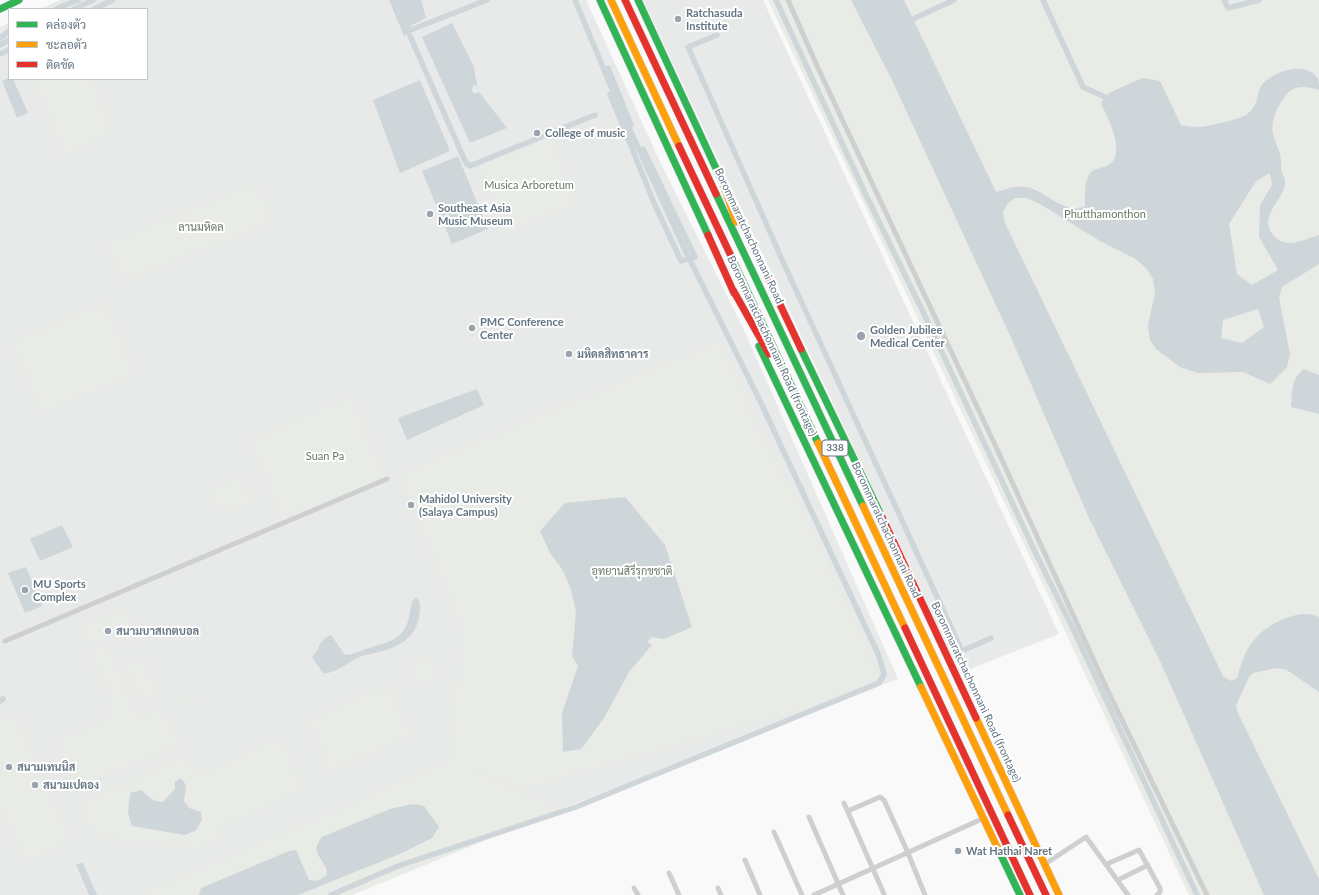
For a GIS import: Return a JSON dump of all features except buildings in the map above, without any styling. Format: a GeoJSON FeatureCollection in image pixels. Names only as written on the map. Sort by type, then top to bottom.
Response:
{"type":"FeatureCollection","features":[{"type":"Feature","properties":{"kind":"main road"},"geometry":{"type":"LineString","coordinates":[[0,9],[19,0]]}},
{"type":"Feature","properties":{"kind":"main road","name":"Borommaratchachonnani Road (frontage)"},"geometry":{"type":"LineString","coordinates":[[600,0],[733,290],[1020,895]]}},
{"type":"Feature","properties":{"kind":"main road","name":"338"},"geometry":{"type":"LineString","coordinates":[[610,0],[1030,895]]}},
{"type":"Feature","properties":{"kind":"main road","name":"Borommaratchachonnani Road"},"geometry":{"type":"LineString","coordinates":[[625,0],[1046,895]]}},
{"type":"Feature","properties":{"kind":"main road","name":"Borommaratchachonnani Road (frontage)"},"geometry":{"type":"LineString","coordinates":[[638,0],[724,186],[907,570],[1059,895]]}},
{"type":"Feature","properties":{"kind":"main road"},"geometry":{"type":"LineString","coordinates":[[724,186],[738,229],[762,292]]}},
{"type":"Feature","properties":{"kind":"main road"},"geometry":{"type":"LineString","coordinates":[[733,290],[808,422]]}},
{"type":"Feature","properties":{"kind":"street"},"geometry":{"type":"LineString","coordinates":[[788,0],[818,68],[996,447],[1107,689],[1207,895]]}},
{"type":"Feature","properties":{"kind":"street"},"geometry":{"type":"LineString","coordinates":[[5,641],[387,479]]}},
{"type":"Feature","properties":{"kind":"street"},"geometry":{"type":"LineString","coordinates":[[848,811],[880,797],[882,798],[908,853],[925,895]]}},
{"type":"Feature","properties":{"kind":"street"},"geometry":{"type":"LineString","coordinates":[[844,803],[884,894]]}},
{"type":"Feature","properties":{"kind":"street"},"geometry":{"type":"LineString","coordinates":[[809,817],[843,895]]}},
{"type":"Feature","properties":{"kind":"street"},"geometry":{"type":"LineString","coordinates":[[814,895],[984,818]]}},
{"type":"Feature","properties":{"kind":"street"},"geometry":{"type":"LineString","coordinates":[[774,832],[802,895]]}},
{"type":"Feature","properties":{"kind":"street"},"geometry":{"type":"LineString","coordinates":[[1045,864],[1086,837],[1128,895]]}},
{"type":"Feature","properties":{"kind":"street"},"geometry":{"type":"LineString","coordinates":[[1107,864],[1139,850],[1160,888],[1160,892],[1157,895]]}},
{"type":"Feature","properties":{"kind":"street"},"geometry":{"type":"LineString","coordinates":[[745,860],[760,895]]}},
{"type":"Feature","properties":{"kind":"street"},"geometry":{"type":"LineString","coordinates":[[1118,880],[1148,865]]}},
{"type":"Feature","properties":{"kind":"street"},"geometry":{"type":"LineString","coordinates":[[669,873],[679,895]]}},
{"type":"Feature","properties":{"kind":"street"},"geometry":{"type":"LineString","coordinates":[[634,888],[638,895]]}},
{"type":"Feature","properties":{"kind":"street"},"geometry":{"type":"LineString","coordinates":[[718,888],[721,895]]}},
{"type":"Feature","properties":{"kind":"shaded area","name":"Mahidol University (Salaya Campus)"},"geometry":{"type":"Polygon","coordinates":[[[60,0],[586,0],[662,166],[745,332],[898,679],[339,895],[0,895],[0,27],[8,23],[8,80],[148,80],[148,8],[42,8],[60,0]]]}},
{"type":"Feature","properties":{"kind":"shaded area"},"geometry":{"type":"Polygon","coordinates":[[[389,0],[421,0],[426,18],[410,26],[413,31],[404,36],[389,0]]]}},
{"type":"Feature","properties":{"kind":"shaded area","name":"Golden Jubilee Medical Center"},"geometry":{"type":"Polygon","coordinates":[[[643,0],[763,0],[1059,634],[960,673],[643,0]]]}},
{"type":"Feature","properties":{"kind":"shaded area"},"geometry":{"type":"Polygon","coordinates":[[[851,0],[904,0],[996,192],[1015,187],[1027,187],[1034,189],[1063,205],[1071,208],[1078,208],[1085,206],[1087,179],[1091,172],[1110,164],[1114,159],[1116,152],[1114,135],[1108,117],[1101,104],[1105,97],[1111,92],[1143,78],[1160,81],[1181,125],[1200,127],[1229,121],[1246,115],[1255,105],[1259,89],[1264,83],[1269,78],[1283,71],[1290,69],[1305,70],[1314,74],[1317,78],[1319,82],[1319,90],[1300,87],[1291,90],[1288,93],[1278,108],[1273,123],[1273,134],[1280,154],[1281,170],[1285,181],[1284,188],[1270,215],[1268,222],[1269,229],[1279,240],[1290,243],[1302,241],[1319,235],[1319,264],[1282,287],[1279,298],[1290,354],[1287,367],[1270,384],[1243,372],[1198,373],[1180,367],[1156,349],[1150,340],[1148,325],[1155,293],[1153,279],[1146,268],[1134,258],[1100,241],[1040,204],[1027,198],[1015,198],[1008,203],[1003,212],[1005,223],[1223,676],[1231,681],[1237,678],[1249,647],[1260,633],[1276,623],[1303,614],[1312,614],[1319,617],[1319,692],[1287,670],[1277,668],[1253,673],[1249,677],[1236,705],[1237,711],[1319,879],[1319,895],[1264,895],[1160,661],[1089,518],[1012,340],[891,78],[851,0]],[[1270,173],[1256,181],[1229,224],[1237,274],[1252,285],[1278,270],[1259,237],[1260,205],[1272,185],[1270,173]],[[1258,309],[1223,320],[1221,338],[1242,343],[1264,327],[1258,309]]]}},
{"type":"Feature","properties":{"kind":"shaded area"},"geometry":{"type":"Polygon","coordinates":[[[452,23],[474,67],[477,86],[473,85],[472,91],[475,94],[479,92],[507,128],[470,143],[422,37],[452,23]]]}},
{"type":"Feature","properties":{"kind":"shaded area"},"geometry":{"type":"Polygon","coordinates":[[[8,78],[8,80],[13,80],[28,113],[17,118],[2,81],[8,78]]]}},
{"type":"Feature","properties":{"kind":"shaded area"},"geometry":{"type":"Polygon","coordinates":[[[420,80],[450,151],[400,173],[373,100],[420,80]]]}},
{"type":"Feature","properties":{"kind":"shaded area"},"geometry":{"type":"Polygon","coordinates":[[[458,156],[488,229],[452,244],[422,171],[458,156]]]}},
{"type":"Feature","properties":{"kind":"shaded area"},"geometry":{"type":"Polygon","coordinates":[[[1304,369],[1319,375],[1319,414],[1291,407],[1294,381],[1304,369]]]}},
{"type":"Feature","properties":{"kind":"shaded area"},"geometry":{"type":"Polygon","coordinates":[[[477,389],[484,405],[407,440],[398,418],[477,389]]]}},
{"type":"Feature","properties":{"kind":"shaded area"},"geometry":{"type":"Polygon","coordinates":[[[625,497],[665,545],[692,627],[664,639],[651,637],[648,642],[652,645],[629,672],[604,718],[581,749],[563,752],[562,713],[578,666],[572,656],[576,612],[571,589],[562,569],[550,553],[540,531],[565,503],[625,497]]]}},
{"type":"Feature","properties":{"kind":"shaded area"},"geometry":{"type":"Polygon","coordinates":[[[62,525],[73,547],[40,561],[30,539],[62,525]]]}},
{"type":"Feature","properties":{"kind":"shaded area","name":"MU Sports Complex"},"geometry":{"type":"Polygon","coordinates":[[[26,567],[42,606],[25,613],[8,573],[26,567]]]}},
{"type":"Feature","properties":{"kind":"shaded area"},"geometry":{"type":"Polygon","coordinates":[[[415,598],[418,599],[420,606],[417,624],[415,630],[402,643],[390,649],[362,656],[337,670],[327,673],[323,673],[312,657],[323,640],[331,635],[345,655],[384,644],[394,639],[405,627],[409,618],[413,600],[415,598]]]}},
{"type":"Feature","properties":{"kind":"shaded area"},"geometry":{"type":"Polygon","coordinates":[[[181,778],[186,785],[184,801],[189,808],[201,812],[202,820],[196,830],[185,835],[132,826],[128,813],[130,793],[141,790],[151,799],[163,802],[175,789],[175,782],[181,778]]]}},
{"type":"Feature","properties":{"kind":"shaded area"},"geometry":{"type":"Polygon","coordinates":[[[413,804],[424,806],[439,827],[432,838],[402,853],[298,895],[199,895],[201,888],[289,851],[296,850],[309,880],[317,881],[326,876],[327,870],[317,851],[317,847],[322,837],[390,809],[413,804]]]}},
{"type":"Feature","properties":{"kind":"shaded area"},"geometry":{"type":"Polygon","coordinates":[[[83,863],[97,895],[89,895],[76,864],[83,863]]]}},
{"type":"Feature","properties":{"kind":"green space","name":"Phutthamonthon"},"geometry":{"type":"Polygon","coordinates":[[[768,0],[1319,0],[1319,895],[1189,895],[768,0]]]}},
{"type":"Feature","properties":{"kind":"green space"},"geometry":{"type":"Polygon","coordinates":[[[32,80],[93,80],[114,133],[64,154],[32,80]]]}},
{"type":"Feature","properties":{"kind":"green space","name":"Musica Arboretum"},"geometry":{"type":"Polygon","coordinates":[[[554,138],[575,204],[505,233],[479,168],[554,138]]]}},
{"type":"Feature","properties":{"kind":"green space","name":"ลานมหิดล"},"geometry":{"type":"Polygon","coordinates":[[[257,182],[272,222],[123,282],[106,242],[257,182]]]}},
{"type":"Feature","properties":{"kind":"green space"},"geometry":{"type":"Polygon","coordinates":[[[104,302],[137,374],[42,414],[11,342],[104,302]]]}},
{"type":"Feature","properties":{"kind":"green space","name":"อุทยานสิรีรุกขชาติ"},"geometry":{"type":"Polygon","coordinates":[[[722,340],[750,409],[814,532],[880,676],[807,709],[522,789],[464,767],[562,809],[352,895],[139,895],[448,761],[462,629],[398,474],[722,340]]]}},
{"type":"Feature","properties":{"kind":"green space","name":"Suan Pa"},"geometry":{"type":"Polygon","coordinates":[[[351,395],[387,479],[283,522],[250,441],[351,395]]]}},
{"type":"Feature","properties":{"kind":"green space"},"geometry":{"type":"Polygon","coordinates":[[[241,475],[252,501],[225,512],[222,506],[217,508],[209,489],[241,475]]]}},
{"type":"Feature","properties":{"kind":"green space","name":"สนามบาสเกตบอล"},"geometry":{"type":"Polygon","coordinates":[[[124,609],[137,638],[117,647],[112,635],[88,645],[80,627],[124,609]]]}},
{"type":"Feature","properties":{"kind":"green space"},"geometry":{"type":"Polygon","coordinates":[[[106,642],[137,713],[165,711],[180,745],[76,789],[56,739],[103,722],[110,698],[89,649],[106,642]]]}},
{"type":"Feature","properties":{"kind":"green space"},"geometry":{"type":"Polygon","coordinates":[[[427,655],[437,677],[418,686],[407,664],[427,655]]]}},
{"type":"Feature","properties":{"kind":"green space"},"geometry":{"type":"Polygon","coordinates":[[[144,659],[160,696],[141,704],[126,666],[144,659]]]}},
{"type":"Feature","properties":{"kind":"green space"},"geometry":{"type":"Polygon","coordinates":[[[389,684],[412,736],[330,771],[308,719],[389,684]]]}},
{"type":"Feature","properties":{"kind":"green space"},"geometry":{"type":"Polygon","coordinates":[[[192,693],[196,701],[183,706],[180,697],[192,693]]]}},
{"type":"Feature","properties":{"kind":"green space"},"geometry":{"type":"Polygon","coordinates":[[[17,714],[71,842],[24,863],[0,808],[0,719],[17,714]]]}},
{"type":"Feature","properties":{"kind":"green space"},"geometry":{"type":"Polygon","coordinates":[[[281,737],[304,790],[220,827],[225,839],[200,849],[100,838],[89,828],[87,824],[81,806],[84,802],[181,758],[188,756],[197,774],[281,737]]]}},
{"type":"Feature","properties":{"kind":"waterway"},"geometry":{"type":"LineString","coordinates":[[58,8],[78,0]]}},
{"type":"Feature","properties":{"kind":"waterway"},"geometry":{"type":"LineString","coordinates":[[76,8],[93,0]]}},
{"type":"Feature","properties":{"kind":"waterway"},"geometry":{"type":"LineString","coordinates":[[96,8],[113,0]]}},
{"type":"Feature","properties":{"kind":"waterway"},"geometry":{"type":"LineString","coordinates":[[408,31],[487,0]]}},
{"type":"Feature","properties":{"kind":"waterway"},"geometry":{"type":"LineString","coordinates":[[331,895],[398,866],[576,807],[879,683],[884,674],[879,656],[761,403],[687,254],[619,106],[575,0]]}},
{"type":"Feature","properties":{"kind":"waterway"},"geometry":{"type":"LineString","coordinates":[[776,0],[865,193],[926,318],[1036,554],[1076,635],[1197,895]]}},
{"type":"Feature","properties":{"kind":"waterway"},"geometry":{"type":"LineString","coordinates":[[913,19],[954,0]]}},
{"type":"Feature","properties":{"kind":"waterway"},"geometry":{"type":"LineString","coordinates":[[1043,0],[1083,87],[1105,97]]}},
{"type":"Feature","properties":{"kind":"waterway"},"geometry":{"type":"LineString","coordinates":[[1224,0],[1228,8],[1259,0]]}},
{"type":"Feature","properties":{"kind":"waterway"},"geometry":{"type":"LineString","coordinates":[[0,38],[8,32]]}},
{"type":"Feature","properties":{"kind":"waterway"},"geometry":{"type":"LineString","coordinates":[[717,35],[688,47],[784,264],[962,651],[991,638]]}},
{"type":"Feature","properties":{"kind":"waterway"},"geometry":{"type":"LineString","coordinates":[[410,36],[466,163],[470,166],[595,115]]}},
{"type":"Feature","properties":{"kind":"waterway"},"geometry":{"type":"LineString","coordinates":[[0,45],[8,41]]}},
{"type":"Feature","properties":{"kind":"waterway"},"geometry":{"type":"LineString","coordinates":[[0,54],[8,50]]}},
{"type":"Feature","properties":{"kind":"waterway"},"geometry":{"type":"LineString","coordinates":[[608,68],[631,125]]}},
{"type":"Feature","properties":{"kind":"waterway"},"geometry":{"type":"LineString","coordinates":[[610,94],[654,203],[681,261],[695,257],[643,149]]}},
{"type":"Feature","properties":{"kind":"traffic: fast"},"geometry":{"type":"LineString","coordinates":[[0,9],[19,0]]}},
{"type":"Feature","properties":{"kind":"traffic: fast"},"geometry":{"type":"LineString","coordinates":[[600,0],[708,235]]}},
{"type":"Feature","properties":{"kind":"traffic: fast"},"geometry":{"type":"LineString","coordinates":[[638,0],[726,190]]}},
{"type":"Feature","properties":{"kind":"traffic: fast"},"geometry":{"type":"LineString","coordinates":[[716,194],[863,506]]}},
{"type":"Feature","properties":{"kind":"traffic: fast"},"geometry":{"type":"LineString","coordinates":[[731,256],[818,443]]}},
{"type":"Feature","properties":{"kind":"traffic: fast"},"geometry":{"type":"LineString","coordinates":[[759,346],[921,687]]}},
{"type":"Feature","properties":{"kind":"traffic: fast"},"geometry":{"type":"LineString","coordinates":[[801,349],[881,515]]}},
{"type":"Feature","properties":{"kind":"traffic: fast"},"geometry":{"type":"LineString","coordinates":[[998,849],[1020,895]]}},
{"type":"Feature","properties":{"kind":"traffic: slow"},"geometry":{"type":"LineString","coordinates":[[611,0],[679,146]]}},
{"type":"Feature","properties":{"kind":"traffic: slow"},"geometry":{"type":"LineString","coordinates":[[724,186],[736,222]]}},
{"type":"Feature","properties":{"kind":"traffic: slow"},"geometry":{"type":"LineString","coordinates":[[818,443],[905,628]]}},
{"type":"Feature","properties":{"kind":"traffic: slow"},"geometry":{"type":"LineString","coordinates":[[863,506],[1008,815]]}},
{"type":"Feature","properties":{"kind":"traffic: slow"},"geometry":{"type":"LineString","coordinates":[[921,687],[998,849]]}},
{"type":"Feature","properties":{"kind":"traffic: slow"},"geometry":{"type":"LineString","coordinates":[[976,718],[1059,895]]}},
{"type":"Feature","properties":{"kind":"traffic: jam"},"geometry":{"type":"LineString","coordinates":[[625,0],[716,194]]}},
{"type":"Feature","properties":{"kind":"traffic: jam"},"geometry":{"type":"LineString","coordinates":[[679,146],[731,256]]}},
{"type":"Feature","properties":{"kind":"traffic: jam"},"geometry":{"type":"LineString","coordinates":[[736,211],[801,349]]}},
{"type":"Feature","properties":{"kind":"traffic: jam"},"geometry":{"type":"LineString","coordinates":[[708,235],[734,293]]}},
{"type":"Feature","properties":{"kind":"traffic: jam"},"geometry":{"type":"LineString","coordinates":[[733,290],[769,354]]}},
{"type":"Feature","properties":{"kind":"traffic: jam"},"geometry":{"type":"LineString","coordinates":[[881,515],[976,718]]}},
{"type":"Feature","properties":{"kind":"traffic: jam"},"geometry":{"type":"LineString","coordinates":[[905,628],[1030,895]]}},
{"type":"Feature","properties":{"kind":"traffic: jam"},"geometry":{"type":"LineString","coordinates":[[1008,815],[1046,895]]}},
{"type":"Feature","properties":{"kind":"place","name":"Ratchasuda Institute"},"geometry":{"type":"Point","coordinates":[678,19]}},
{"type":"Feature","properties":{"kind":"place","name":"College of music"},"geometry":{"type":"Point","coordinates":[537,133]}},
{"type":"Feature","properties":{"kind":"place","name":"Southeast Asia Music Museum"},"geometry":{"type":"Point","coordinates":[430,214]}},
{"type":"Feature","properties":{"kind":"place","name":"PMC Conference Center"},"geometry":{"type":"Point","coordinates":[472,328]}},
{"type":"Feature","properties":{"kind":"place","name":"Golden Jubilee Medical Center"},"geometry":{"type":"Point","coordinates":[861,336]}},
{"type":"Feature","properties":{"kind":"place","name":"มหิดลสิทธาคาร"},"geometry":{"type":"Point","coordinates":[569,354]}},
{"type":"Feature","properties":{"kind":"place","name":"Mahidol University (Salaya Campus)"},"geometry":{"type":"Point","coordinates":[411,505]}},
{"type":"Feature","properties":{"kind":"place","name":"MU Sports Complex"},"geometry":{"type":"Point","coordinates":[25,590]}},
{"type":"Feature","properties":{"kind":"place","name":"สนามบาสเกตบอล"},"geometry":{"type":"Point","coordinates":[108,631]}},
{"type":"Feature","properties":{"kind":"place","name":"สนามเทนนิส"},"geometry":{"type":"Point","coordinates":[9,767]}},
{"type":"Feature","properties":{"kind":"place","name":"สนามเปตอง"},"geometry":{"type":"Point","coordinates":[35,785]}},
{"type":"Feature","properties":{"kind":"place","name":"Wat Hathai Naret"},"geometry":{"type":"Point","coordinates":[958,851]}}]}
